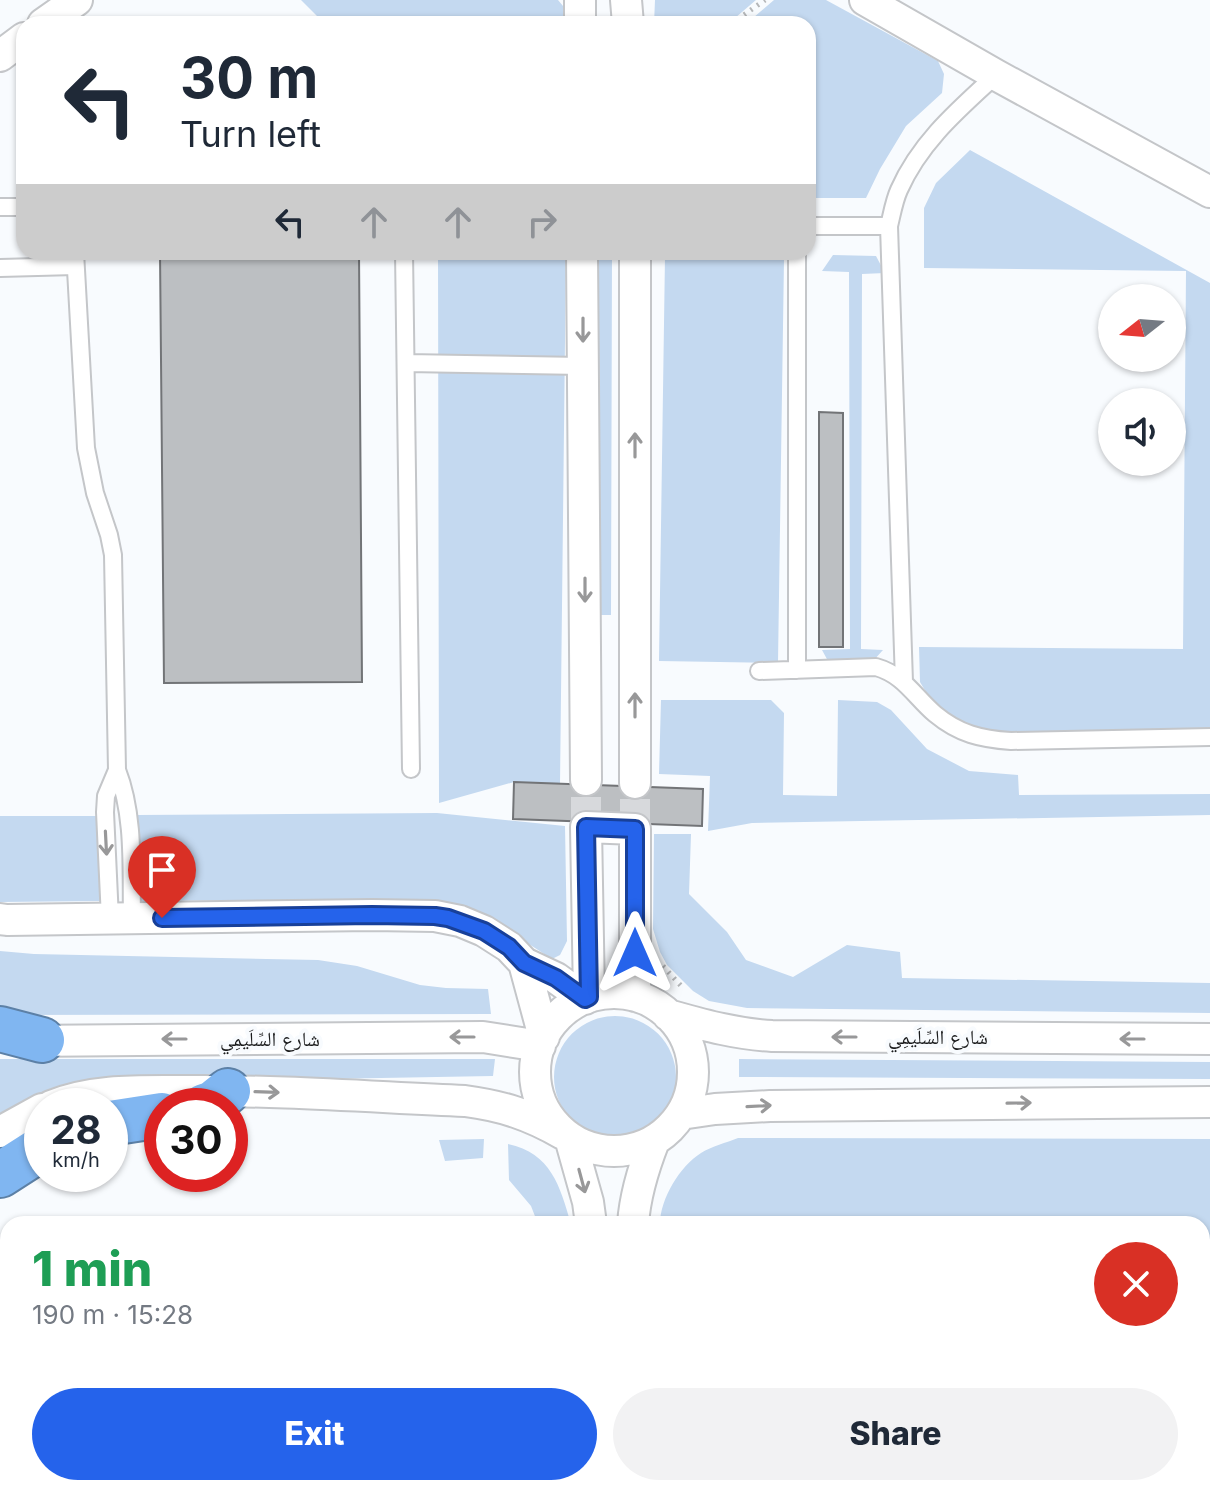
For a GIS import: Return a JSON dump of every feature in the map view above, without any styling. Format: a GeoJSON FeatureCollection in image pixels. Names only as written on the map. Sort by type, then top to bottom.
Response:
{"type":"FeatureCollection","features":[{"type":"Feature","properties":{"kind":"highway"},"geometry":{"type":"LineString","coordinates":[[0,1029],[21,1041]]}},
{"type":"Feature","properties":{"kind":"highway"},"geometry":{"type":"LineString","coordinates":[[0,1175],[24,1160]]}},
{"type":"Feature","properties":{"kind":"street"},"geometry":{"type":"LineString","coordinates":[[54,16],[77,0]]}},
{"type":"Feature","properties":{"kind":"street"},"geometry":{"type":"LineString","coordinates":[[865,0],[1210,192]]}},
{"type":"Feature","properties":{"kind":"street"},"geometry":{"type":"LineString","coordinates":[[582,260],[586,780]]}},
{"type":"Feature","properties":{"kind":"street"},"geometry":{"type":"LineString","coordinates":[[635,260],[635,783]]}},
{"type":"Feature","properties":{"kind":"street"},"geometry":{"type":"LineString","coordinates":[[587,998],[586,827],[635,829],[635,996]]}},
{"type":"Feature","properties":{"kind":"street"},"geometry":{"type":"LineString","coordinates":[[0,919],[435,916],[460,921],[484,931],[509,947],[524,963],[556,978],[587,998]]}},
{"type":"Feature","properties":{"kind":"street"},"geometry":{"type":"LineString","coordinates":[[524,963],[542,1042]]}},
{"type":"Feature","properties":{"kind":"street"},"geometry":{"type":"LineString","coordinates":[[248,1098],[465,1101],[516,1111],[540,1121],[566,1136],[597,1150],[626,1151],[654,1141],[670,1129],[681,1114],[691,1089],[693,1062],[685,1036],[668,1015],[653,1003],[635,996],[604,994],[575,1003],[561,1013],[542,1042],[535,1069],[538,1093],[547,1115],[566,1136],[590,1216]]}},
{"type":"Feature","properties":{"kind":"street","name":"شارع السِّلَيمِي"},"geometry":{"type":"LineString","coordinates":[[668,1015],[723,1031],[772,1036],[1210,1039]]}},
{"type":"Feature","properties":{"kind":"street","name":"شارع السِّلَيمِي"},"geometry":{"type":"LineString","coordinates":[[21,1041],[483,1037],[542,1042]]}},
{"type":"Feature","properties":{"kind":"street"},"geometry":{"type":"LineString","coordinates":[[681,1114],[770,1106],[1210,1102]]}},
{"type":"Feature","properties":{"kind":"street"},"geometry":{"type":"LineString","coordinates":[[0,1132],[24,1119]]}},
{"type":"Feature","properties":{"kind":"street"},"geometry":{"type":"LineString","coordinates":[[634,1216],[638,1188],[654,1141]]}},
{"type":"Feature","properties":{"kind":"lane"},"geometry":{"type":"LineString","coordinates":[[904,682],[889,226],[899,191],[922,148],[996,75]]}},
{"type":"Feature","properties":{"kind":"lane"},"geometry":{"type":"LineString","coordinates":[[816,226],[889,226]]}},
{"type":"Feature","properties":{"kind":"lane"},"geometry":{"type":"LineString","coordinates":[[0,268],[67,260]]}},
{"type":"Feature","properties":{"kind":"lane"},"geometry":{"type":"LineString","coordinates":[[75,260],[86,448],[113,555],[117,770],[128,813],[121,919]]}},
{"type":"Feature","properties":{"kind":"lane"},"geometry":{"type":"LineString","coordinates":[[404,260],[411,769]]}},
{"type":"Feature","properties":{"kind":"lane"},"geometry":{"type":"LineString","coordinates":[[797,260],[797,670]]}},
{"type":"Feature","properties":{"kind":"lane"},"geometry":{"type":"LineString","coordinates":[[407,363],[583,366]]}},
{"type":"Feature","properties":{"kind":"lane"},"geometry":{"type":"LineString","coordinates":[[759,671],[876,667],[891,671],[935,714],[958,730],[984,739],[1210,737]]}},
{"type":"Feature","properties":{"kind":"lane"},"geometry":{"type":"LineString","coordinates":[[117,770],[106,796],[105,812],[121,919]]}},
{"type":"Feature","properties":{"kind":"path"},"geometry":{"type":"LineString","coordinates":[[742,16],[765,0]]}},
{"type":"Feature","properties":{"kind":"path"},"geometry":{"type":"LineString","coordinates":[[657,957],[670,976],[691,994]]}},
{"type":"Feature","properties":{"kind":"shaded area"},"geometry":{"type":"Polygon","coordinates":[[[301,0],[558,0],[568,12],[568,16],[317,16],[301,0]]]}},
{"type":"Feature","properties":{"kind":"shaded area"},"geometry":{"type":"Polygon","coordinates":[[[655,0],[756,0],[737,16],[654,16],[655,0]]]}},
{"type":"Feature","properties":{"kind":"shaded area"},"geometry":{"type":"Polygon","coordinates":[[[774,0],[826,0],[938,61],[944,74],[942,93],[906,126],[866,198],[816,198],[816,16],[755,16],[774,0]]]}},
{"type":"Feature","properties":{"kind":"shaded area"},"geometry":{"type":"Polygon","coordinates":[[[970,150],[1210,283],[1210,736],[993,737],[960,730],[936,709],[920,682],[919,647],[1183,649],[1186,271],[924,268],[924,208],[936,183],[970,150]]]}},
{"type":"Feature","properties":{"kind":"shaded area"},"geometry":{"type":"Polygon","coordinates":[[[833,255],[876,256],[885,273],[862,274],[861,649],[883,650],[873,661],[828,661],[822,650],[850,649],[849,272],[822,271],[833,255]]]}},
{"type":"Feature","properties":{"kind":"shaded area"},"geometry":{"type":"Polygon","coordinates":[[[438,260],[566,260],[560,784],[514,782],[439,803],[438,260]]]}},
{"type":"Feature","properties":{"kind":"shaded area"},"geometry":{"type":"Polygon","coordinates":[[[599,260],[612,260],[611,615],[598,615],[599,260]]]}},
{"type":"Feature","properties":{"kind":"shaded area"},"geometry":{"type":"Polygon","coordinates":[[[665,260],[784,260],[778,663],[659,661],[665,260]]]}},
{"type":"Feature","properties":{"kind":"shaded area"},"geometry":{"type":"Polygon","coordinates":[[[661,700],[771,700],[784,713],[783,795],[837,796],[838,700],[877,702],[891,710],[927,749],[969,771],[1018,775],[1019,795],[1210,794],[1210,815],[752,823],[708,831],[710,776],[659,774],[661,700]]]}},
{"type":"Feature","properties":{"kind":"shaded area"},"geometry":{"type":"Polygon","coordinates":[[[437,813],[565,826],[567,941],[560,955],[552,959],[481,913],[462,905],[406,899],[139,901],[137,815],[437,813]]]}},
{"type":"Feature","properties":{"kind":"shaded area"},"geometry":{"type":"Polygon","coordinates":[[[0,816],[100,816],[101,901],[0,902],[0,816]]]}},
{"type":"Feature","properties":{"kind":"shaded area"},"geometry":{"type":"Polygon","coordinates":[[[654,834],[691,834],[689,894],[727,932],[746,960],[793,977],[847,945],[900,952],[902,978],[1210,983],[1210,1013],[747,1008],[709,1001],[693,991],[667,965],[660,952],[653,929],[654,834]]]}},
{"type":"Feature","properties":{"kind":"shaded area"},"geometry":{"type":"Polygon","coordinates":[[[0,951],[318,960],[357,966],[420,985],[488,989],[491,1014],[0,1015],[0,951]]]}},
{"type":"Feature","properties":{"kind":"shaded area"},"geometry":{"type":"Polygon","coordinates":[[[615,1016],[638,1021],[658,1034],[671,1054],[676,1077],[671,1100],[658,1120],[638,1133],[615,1138],[592,1133],[572,1120],[559,1100],[554,1077],[559,1054],[572,1034],[592,1021],[615,1016]]]}},
{"type":"Feature","properties":{"kind":"shaded area"},"geometry":{"type":"Polygon","coordinates":[[[0,1059],[495,1059],[493,1076],[107,1083],[82,1088],[24,1088],[24,1103],[0,1113],[0,1059]]]}},
{"type":"Feature","properties":{"kind":"shaded area"},"geometry":{"type":"Polygon","coordinates":[[[739,1059],[1210,1062],[1210,1079],[739,1077],[739,1059]]]}},
{"type":"Feature","properties":{"kind":"shaded area"},"geometry":{"type":"Polygon","coordinates":[[[738,1138],[1210,1139],[1210,1216],[661,1216],[673,1184],[686,1166],[705,1151],[738,1138]]]}},
{"type":"Feature","properties":{"kind":"shaded area"},"geometry":{"type":"Polygon","coordinates":[[[484,1139],[483,1158],[445,1161],[439,1140],[484,1139]]]}},
{"type":"Feature","properties":{"kind":"shaded area"},"geometry":{"type":"Polygon","coordinates":[[[508,1144],[523,1148],[544,1163],[558,1184],[569,1216],[535,1216],[531,1206],[509,1180],[508,1144]]]}},
{"type":"Feature","properties":{"kind":"building"},"geometry":{"type":"Polygon","coordinates":[[[160,260],[359,260],[362,682],[164,683],[160,260]]]}},
{"type":"Feature","properties":{"kind":"building"},"geometry":{"type":"Polygon","coordinates":[[[819,412],[843,413],[843,647],[819,647],[819,412]]]}},
{"type":"Feature","properties":{"kind":"building"},"geometry":{"type":"Polygon","coordinates":[[[514,782],[703,789],[702,826],[513,819],[514,782]]]}},
{"type":"Feature","properties":{"kind":"tunnel"},"geometry":{"type":"LineString","coordinates":[[586,780],[586,827]]}},
{"type":"Feature","properties":{"kind":"tunnel"},"geometry":{"type":"LineString","coordinates":[[635,783],[635,829]]}},
{"type":"Feature","properties":{"kind":"route"},"geometry":{"type":"LineString","coordinates":[[162,918],[372,915],[448,918],[484,931],[509,947],[524,963],[556,978],[585,999],[589,997],[586,827],[635,829],[635,953]]}}]}
